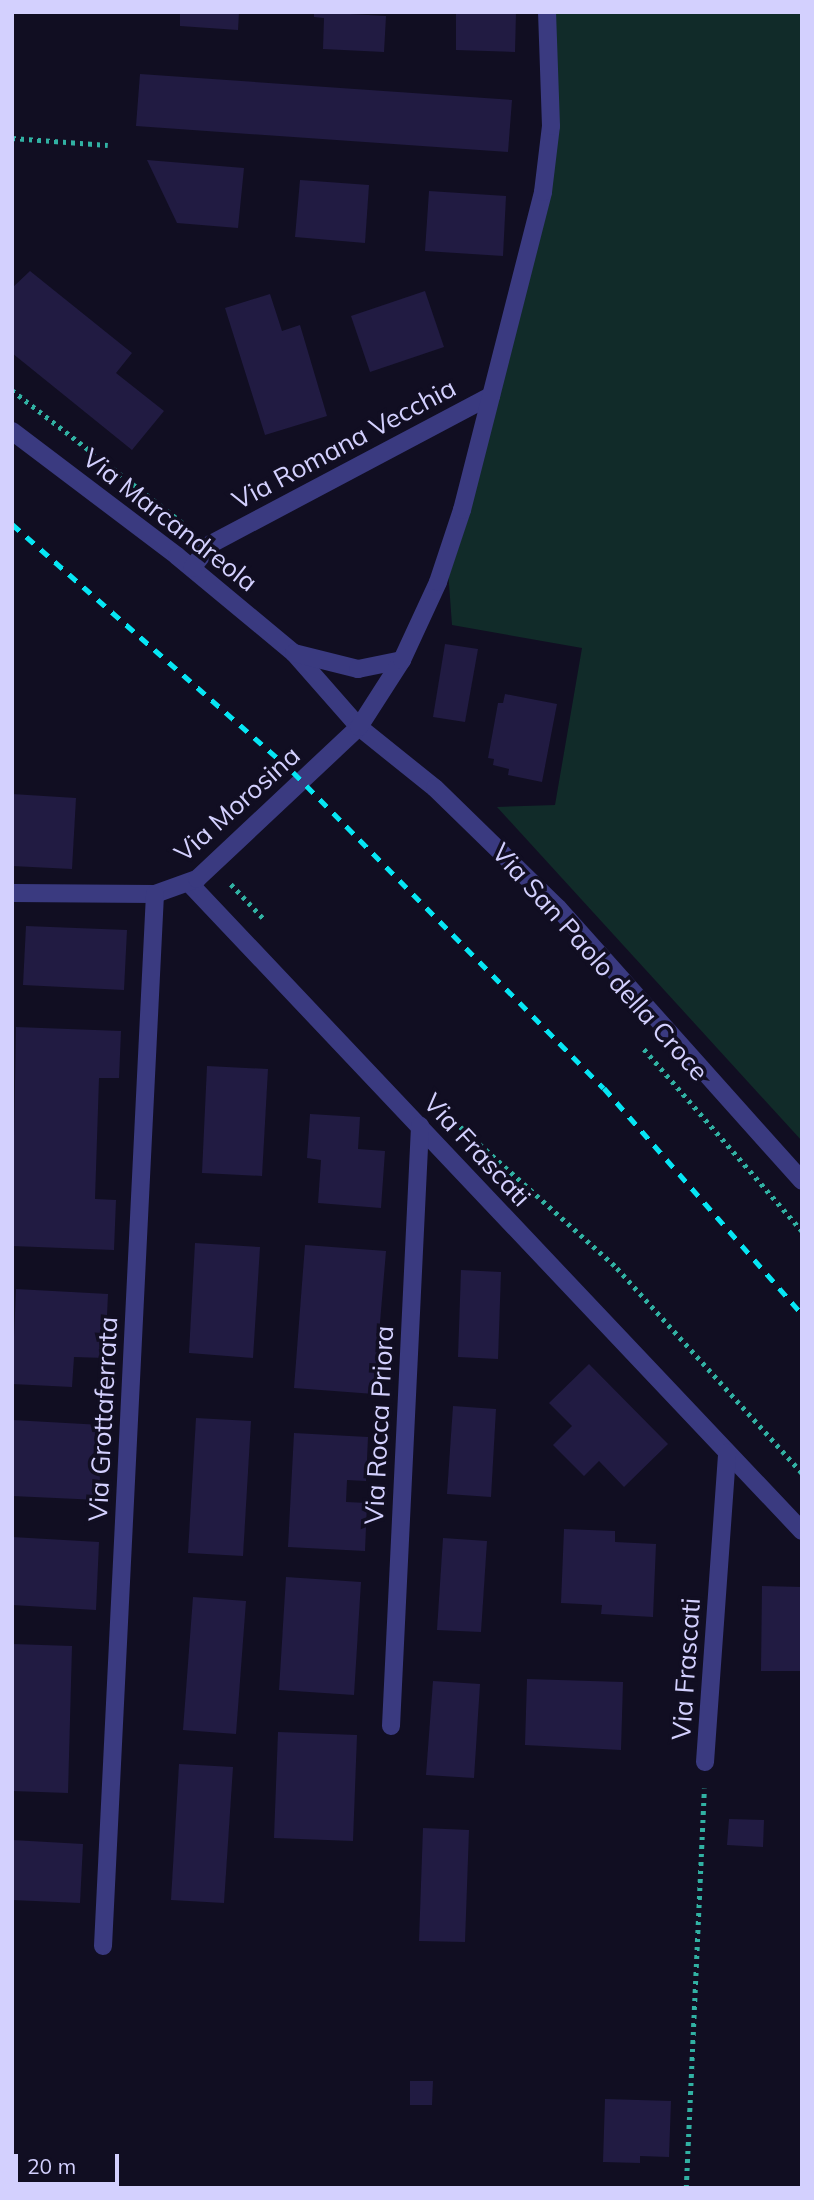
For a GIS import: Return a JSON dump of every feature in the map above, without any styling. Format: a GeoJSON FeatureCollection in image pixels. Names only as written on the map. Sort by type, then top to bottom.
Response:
{"type":"FeatureCollection","features":[{"type":"Feature","properties":{"kind":"street","name":"Via Romana Vecchia"},"geometry":{"type":"LineString","coordinates":[[359,727],[402,660],[455,535],[546,178],[551,127],[547,12]]}},
{"type":"Feature","properties":{"kind":"street","name":"Via Romana Vecchia"},"geometry":{"type":"LineString","coordinates":[[192,568],[211,544],[491,397]]}},
{"type":"Feature","properties":{"kind":"street","name":"Via Marcandreola"},"geometry":{"type":"LineString","coordinates":[[12,431],[192,568],[294,653],[359,727]]}},
{"type":"Feature","properties":{"kind":"street","name":"Via Marcandreola"},"geometry":{"type":"LineString","coordinates":[[294,653],[358,669],[402,660]]}},
{"type":"Feature","properties":{"kind":"street","name":"Via Morosina"},"geometry":{"type":"LineString","coordinates":[[12,894],[155,894],[189,883],[214,865],[275,810],[359,727]]}},
{"type":"Feature","properties":{"kind":"street","name":"Via San Paolo della Croce"},"geometry":{"type":"LineString","coordinates":[[359,727],[416,771],[531,879],[802,1181]]}},
{"type":"Feature","properties":{"kind":"street","name":"Via Frascati"},"geometry":{"type":"LineString","coordinates":[[189,883],[802,1531]]}},
{"type":"Feature","properties":{"kind":"street","name":"Via Grottaferrata"},"geometry":{"type":"LineString","coordinates":[[103,1946],[155,894]]}},
{"type":"Feature","properties":{"kind":"street","name":"Via Rocca Priora"},"geometry":{"type":"LineString","coordinates":[[391,1726],[419,1126]]}},
{"type":"Feature","properties":{"kind":"street","name":"Via Frascati"},"geometry":{"type":"LineString","coordinates":[[705,1762],[727,1453]]}},
{"type":"Feature","properties":{"kind":"path"},"geometry":{"type":"LineString","coordinates":[[12,138],[108,145]]}},
{"type":"Feature","properties":{"kind":"path"},"geometry":{"type":"LineString","coordinates":[[12,390],[195,533]]}},
{"type":"Feature","properties":{"kind":"path"},"geometry":{"type":"LineString","coordinates":[[214,865],[266,921]]}},
{"type":"Feature","properties":{"kind":"path","name":"Via San Paolo della Croce"},"geometry":{"type":"LineString","coordinates":[[638,1041],[802,1231]]}},
{"type":"Feature","properties":{"kind":"path"},"geometry":{"type":"LineString","coordinates":[[444,1112],[617,1268],[802,1472]]}},
{"type":"Feature","properties":{"kind":"path"},"geometry":{"type":"LineString","coordinates":[[686,2188],[705,1762]]}},
{"type":"Feature","properties":{"kind":"green space"},"geometry":{"type":"Polygon","coordinates":[[[546,12],[802,12],[802,1141],[497,807],[555,805],[582,648],[452,625],[447,557],[550,141],[546,12]]]}},
{"type":"Feature","properties":{"kind":"building"},"geometry":{"type":"Polygon","coordinates":[[[180,12],[239,12],[238,30],[180,26],[180,12]]]}},
{"type":"Feature","properties":{"kind":"building"},"geometry":{"type":"Polygon","coordinates":[[[314,12],[386,16],[384,52],[323,49],[324,18],[314,17],[314,12]]]}},
{"type":"Feature","properties":{"kind":"building"},"geometry":{"type":"Polygon","coordinates":[[[456,12],[516,12],[515,52],[456,50],[456,12]]]}},
{"type":"Feature","properties":{"kind":"building"},"geometry":{"type":"Polygon","coordinates":[[[140,74],[512,100],[508,152],[136,126],[140,74]]]}},
{"type":"Feature","properties":{"kind":"building"},"geometry":{"type":"Polygon","coordinates":[[[147,160],[244,168],[238,228],[177,223],[147,160]]]}},
{"type":"Feature","properties":{"kind":"building"},"geometry":{"type":"Polygon","coordinates":[[[300,180],[369,185],[365,243],[295,237],[300,180]]]}},
{"type":"Feature","properties":{"kind":"building"},"geometry":{"type":"Polygon","coordinates":[[[429,191],[506,196],[503,256],[425,251],[429,191]]]}},
{"type":"Feature","properties":{"kind":"building"},"geometry":{"type":"Polygon","coordinates":[[[30,271],[132,353],[116,373],[164,411],[132,450],[12,353],[12,288],[30,271]]]}},
{"type":"Feature","properties":{"kind":"building"},"geometry":{"type":"Polygon","coordinates":[[[425,291],[444,347],[370,372],[351,316],[425,291]]]}},
{"type":"Feature","properties":{"kind":"building"},"geometry":{"type":"Polygon","coordinates":[[[270,294],[282,331],[300,325],[327,416],[265,435],[225,308],[270,294]]]}},
{"type":"Feature","properties":{"kind":"building"},"geometry":{"type":"Polygon","coordinates":[[[445,644],[478,649],[465,722],[433,717],[445,644]]]}},
{"type":"Feature","properties":{"kind":"building"},"geometry":{"type":"Polygon","coordinates":[[[505,694],[557,704],[542,782],[508,775],[509,769],[493,765],[494,759],[488,758],[498,703],[503,703],[505,694]]]}},
{"type":"Feature","properties":{"kind":"building"},"geometry":{"type":"Polygon","coordinates":[[[12,794],[76,798],[72,869],[12,866],[12,794]]]}},
{"type":"Feature","properties":{"kind":"building"},"geometry":{"type":"Polygon","coordinates":[[[26,926],[127,930],[124,990],[23,985],[26,926]]]}},
{"type":"Feature","properties":{"kind":"building"},"geometry":{"type":"Polygon","coordinates":[[[16,1027],[121,1031],[119,1078],[99,1078],[95,1199],[116,1200],[114,1250],[12,1246],[16,1027]]]}},
{"type":"Feature","properties":{"kind":"building"},"geometry":{"type":"Polygon","coordinates":[[[207,1066],[268,1069],[262,1176],[202,1173],[207,1066]]]}},
{"type":"Feature","properties":{"kind":"building"},"geometry":{"type":"Polygon","coordinates":[[[310,1114],[360,1117],[358,1149],[385,1151],[381,1208],[318,1203],[321,1160],[307,1158],[310,1114]]]}},
{"type":"Feature","properties":{"kind":"building"},"geometry":{"type":"Polygon","coordinates":[[[195,1243],[260,1247],[253,1358],[189,1353],[195,1243]]]}},
{"type":"Feature","properties":{"kind":"building"},"geometry":{"type":"Polygon","coordinates":[[[305,1245],[386,1251],[374,1394],[294,1388],[305,1245]]]}},
{"type":"Feature","properties":{"kind":"building"},"geometry":{"type":"Polygon","coordinates":[[[461,1270],[501,1272],[498,1359],[458,1357],[461,1270]]]}},
{"type":"Feature","properties":{"kind":"building"},"geometry":{"type":"Polygon","coordinates":[[[16,1289],[108,1294],[105,1358],[74,1357],[72,1387],[12,1384],[16,1289]]]}},
{"type":"Feature","properties":{"kind":"building"},"geometry":{"type":"Polygon","coordinates":[[[589,1364],[668,1444],[624,1487],[599,1461],[584,1476],[553,1445],[572,1426],[549,1403],[589,1364]]]}},
{"type":"Feature","properties":{"kind":"building"},"geometry":{"type":"Polygon","coordinates":[[[453,1406],[496,1409],[491,1497],[447,1494],[453,1406]]]}},
{"type":"Feature","properties":{"kind":"building"},"geometry":{"type":"Polygon","coordinates":[[[196,1418],[251,1421],[243,1556],[188,1553],[196,1418]]]}},
{"type":"Feature","properties":{"kind":"building"},"geometry":{"type":"Polygon","coordinates":[[[12,1420],[102,1425],[99,1500],[12,1496],[12,1420]]]}},
{"type":"Feature","properties":{"kind":"building"},"geometry":{"type":"Polygon","coordinates":[[[294,1433],[368,1437],[366,1481],[347,1480],[346,1502],[367,1503],[365,1551],[288,1547],[294,1433]]]}},
{"type":"Feature","properties":{"kind":"building"},"geometry":{"type":"Polygon","coordinates":[[[564,1529],[615,1531],[615,1542],[656,1544],[653,1617],[601,1614],[602,1605],[561,1603],[564,1529]]]}},
{"type":"Feature","properties":{"kind":"building"},"geometry":{"type":"Polygon","coordinates":[[[12,1537],[99,1542],[96,1610],[12,1605],[12,1537]]]}},
{"type":"Feature","properties":{"kind":"building"},"geometry":{"type":"Polygon","coordinates":[[[443,1538],[487,1541],[481,1632],[437,1630],[443,1538]]]}},
{"type":"Feature","properties":{"kind":"building"},"geometry":{"type":"Polygon","coordinates":[[[286,1577],[361,1582],[354,1695],[279,1690],[286,1577]]]}},
{"type":"Feature","properties":{"kind":"building"},"geometry":{"type":"Polygon","coordinates":[[[762,1586],[802,1587],[802,1671],[761,1671],[762,1586]]]}},
{"type":"Feature","properties":{"kind":"building"},"geometry":{"type":"Polygon","coordinates":[[[193,1597],[246,1601],[236,1734],[183,1730],[193,1597]]]}},
{"type":"Feature","properties":{"kind":"building"},"geometry":{"type":"Polygon","coordinates":[[[12,1644],[72,1646],[68,1793],[12,1791],[12,1644]]]}},
{"type":"Feature","properties":{"kind":"building"},"geometry":{"type":"Polygon","coordinates":[[[527,1679],[623,1682],[621,1750],[525,1745],[527,1679]]]}},
{"type":"Feature","properties":{"kind":"building"},"geometry":{"type":"Polygon","coordinates":[[[433,1681],[480,1684],[474,1778],[426,1775],[433,1681]]]}},
{"type":"Feature","properties":{"kind":"building"},"geometry":{"type":"Polygon","coordinates":[[[278,1732],[357,1735],[353,1841],[274,1838],[278,1732]]]}},
{"type":"Feature","properties":{"kind":"building"},"geometry":{"type":"Polygon","coordinates":[[[179,1764],[233,1767],[224,1903],[171,1900],[179,1764]]]}},
{"type":"Feature","properties":{"kind":"building"},"geometry":{"type":"Polygon","coordinates":[[[729,1819],[764,1820],[763,1847],[727,1845],[729,1819]]]}},
{"type":"Feature","properties":{"kind":"building"},"geometry":{"type":"Polygon","coordinates":[[[423,1828],[469,1830],[465,1942],[419,1941],[423,1828]]]}},
{"type":"Feature","properties":{"kind":"building"},"geometry":{"type":"Polygon","coordinates":[[[12,1840],[83,1844],[80,1903],[12,1900],[12,1840]]]}},
{"type":"Feature","properties":{"kind":"building"},"geometry":{"type":"Polygon","coordinates":[[[410,2081],[433,2081],[432,2105],[410,2105],[410,2081]]]}},
{"type":"Feature","properties":{"kind":"building"},"geometry":{"type":"Polygon","coordinates":[[[605,2099],[671,2101],[669,2157],[640,2156],[640,2163],[603,2162],[605,2099]]]}},
{"type":"Feature","properties":{"kind":"railway"},"geometry":{"type":"LineString","coordinates":[[12,524],[293,772],[604,1088],[802,1314]]}}]}
